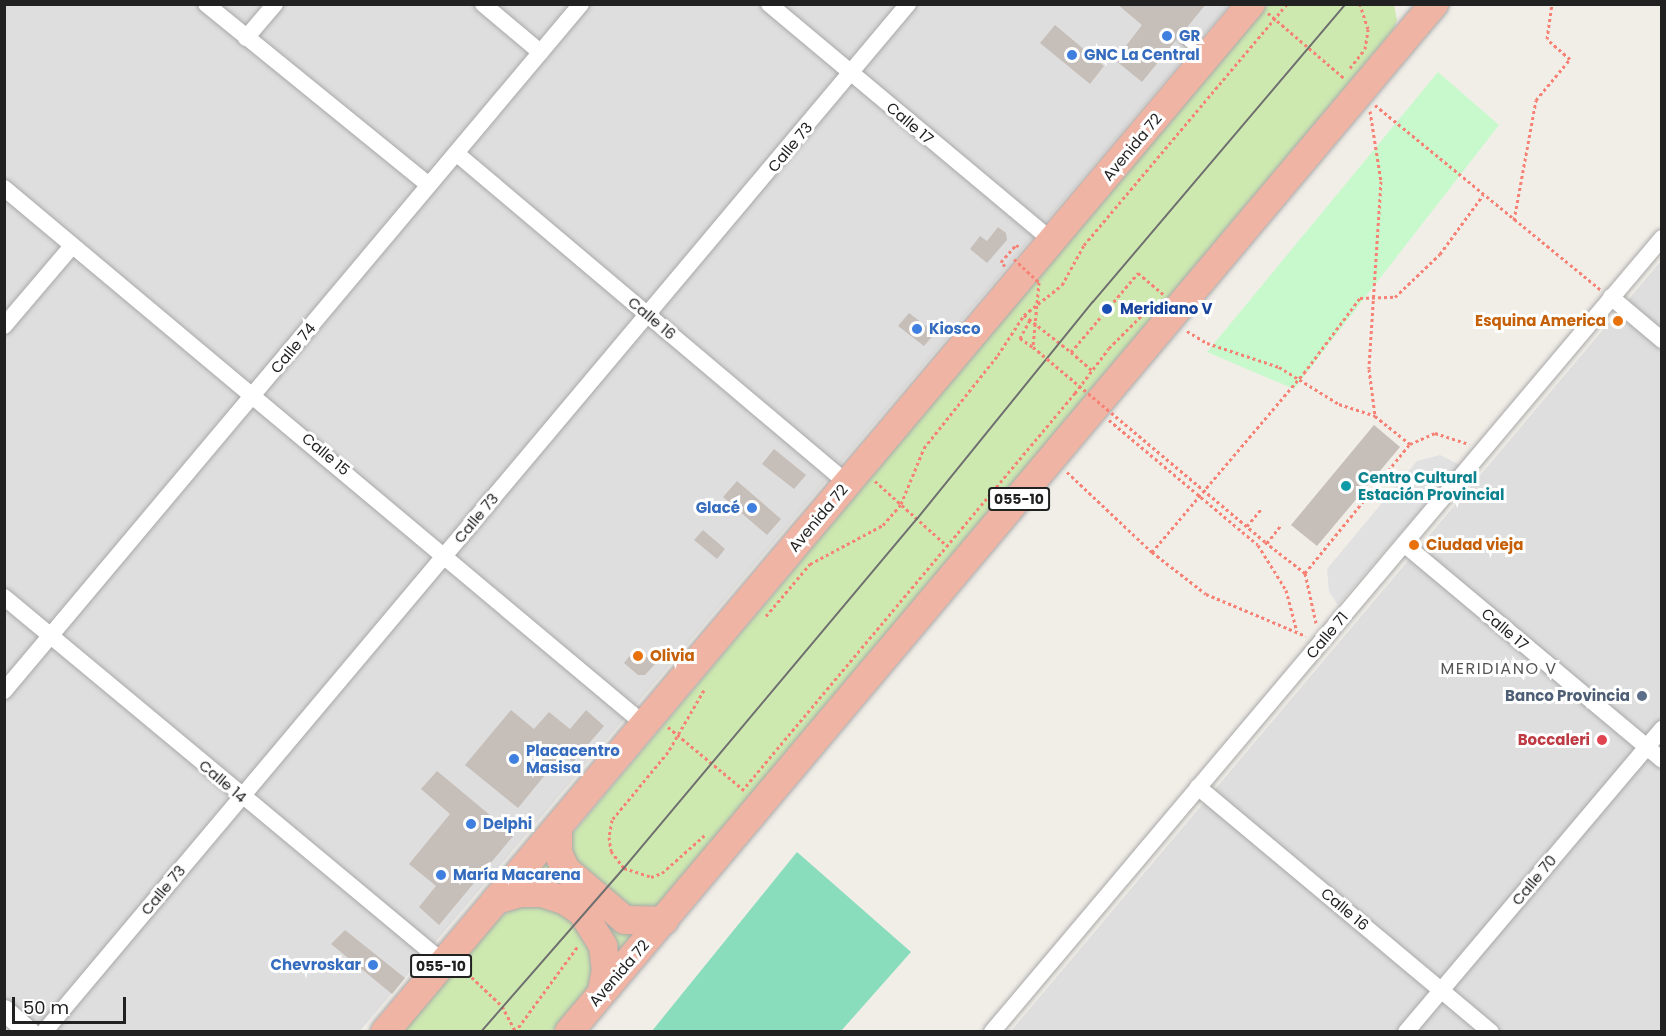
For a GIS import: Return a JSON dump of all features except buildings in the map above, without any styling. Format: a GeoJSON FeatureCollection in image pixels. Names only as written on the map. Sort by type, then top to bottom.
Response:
{"type":"FeatureCollection","features":[{"type":"Feature","properties":{"kind":"highway"},"geometry":{"type":"LineString","coordinates":[[1401,4],[1407,36]]}},
{"type":"Feature","properties":{"kind":"highway","name":"Avenida 72"},"geometry":{"type":"LineString","coordinates":[[569,1032],[664,921],[747,797],[956,553],[1052,459],[1085,401],[1159,305],[1352,91],[1407,36],[1434,4]]}},
{"type":"Feature","properties":{"kind":"highway","name":"Avenida 72"},"geometry":{"type":"LineString","coordinates":[[385,1032],[1206,58],[1264,12]]}},
{"type":"Feature","properties":{"kind":"highway"},"geometry":{"type":"LineString","coordinates":[[558,827],[558,853],[566,870],[625,920],[664,921]]}},
{"type":"Feature","properties":{"kind":"highway"},"geometry":{"type":"LineString","coordinates":[[496,900],[520,893],[542,893],[564,900],[593,925],[603,946],[606,969],[603,992]]}},
{"type":"Feature","properties":{"kind":"street"},"geometry":{"type":"LineString","coordinates":[[206,4],[429,185]]}},
{"type":"Feature","properties":{"kind":"street"},"geometry":{"type":"LineString","coordinates":[[246,38],[275,4]]}},
{"type":"Feature","properties":{"kind":"street"},"geometry":{"type":"LineString","coordinates":[[483,4],[540,52]]}},
{"type":"Feature","properties":{"kind":"street","name":"Calle 74"},"geometry":{"type":"LineString","coordinates":[[4,691],[581,4]]}},
{"type":"Feature","properties":{"kind":"street","name":"Calle 17"},"geometry":{"type":"LineString","coordinates":[[769,4],[1052,241]]}},
{"type":"Feature","properties":{"kind":"street","name":"Calle 73"},"geometry":{"type":"LineString","coordinates":[[44,1032],[908,4]]}},
{"type":"Feature","properties":{"kind":"street","name":"Calle 16"},"geometry":{"type":"LineString","coordinates":[[456,153],[648,315],[854,476]]}},
{"type":"Feature","properties":{"kind":"street","name":"Calle 15"},"geometry":{"type":"LineString","coordinates":[[4,188],[648,719]]}},
{"type":"Feature","properties":{"kind":"street","name":"Calle 71"},"geometry":{"type":"LineString","coordinates":[[995,1031],[1662,238]]}},
{"type":"Feature","properties":{"kind":"street"},"geometry":{"type":"LineString","coordinates":[[4,326],[72,246]]}},
{"type":"Feature","properties":{"kind":"street"},"geometry":{"type":"LineString","coordinates":[[1611,297],[1662,340]]}},
{"type":"Feature","properties":{"kind":"street","name":"Calle 17"},"geometry":{"type":"LineString","coordinates":[[1404,544],[1662,760]]}},
{"type":"Feature","properties":{"kind":"street","name":"Calle 14"},"geometry":{"type":"LineString","coordinates":[[4,597],[241,796],[446,959]]}},
{"type":"Feature","properties":{"kind":"street","name":"Calle 70"},"geometry":{"type":"LineString","coordinates":[[1406,1032],[1662,729]]}},
{"type":"Feature","properties":{"kind":"street","name":"Calle 16"},"geometry":{"type":"LineString","coordinates":[[1198,787],[1491,1032]]}},
{"type":"Feature","properties":{"kind":"street"},"geometry":{"type":"LineString","coordinates":[[4,1010],[29,1032]]}},
{"type":"Feature","properties":{"kind":"lane"},"geometry":{"type":"LineString","coordinates":[[1182,37],[1206,58]]}},
{"type":"Feature","properties":{"kind":"path"},"geometry":{"type":"LineString","coordinates":[[764,618],[810,564],[883,525],[901,504],[924,448],[998,355],[1024,315],[1062,285],[1084,245],[1264,12],[1287,4]]}},
{"type":"Feature","properties":{"kind":"path"},"geometry":{"type":"LineString","coordinates":[[1360,4],[1368,29],[1365,49],[1352,91],[1381,181],[1369,369],[1375,416]]}},
{"type":"Feature","properties":{"kind":"path"},"geometry":{"type":"LineString","coordinates":[[1515,222],[1536,100],[1570,59],[1547,39],[1552,4]]}},
{"type":"Feature","properties":{"kind":"path"},"geometry":{"type":"LineString","coordinates":[[1264,12],[1352,91],[1611,297]]}},
{"type":"Feature","properties":{"kind":"path"},"geometry":{"type":"LineString","coordinates":[[1152,552],[1198,494],[1300,378],[1360,298],[1395,297],[1440,254],[1483,195]]}},
{"type":"Feature","properties":{"kind":"path"},"geometry":{"type":"LineString","coordinates":[[1014,260],[1039,282],[1032,346]]}},
{"type":"Feature","properties":{"kind":"path"},"geometry":{"type":"LineString","coordinates":[[1071,352],[1109,304],[1138,273],[1159,305],[1207,343],[1273,364],[1300,378],[1338,404],[1375,416],[1410,444]]}},
{"type":"Feature","properties":{"kind":"path"},"geometry":{"type":"LineString","coordinates":[[648,719],[679,736],[747,797],[1085,401],[1092,370],[1159,305],[1170,285]]}},
{"type":"Feature","properties":{"kind":"path"},"geometry":{"type":"LineString","coordinates":[[1024,315],[1092,370]]}},
{"type":"Feature","properties":{"kind":"path"},"geometry":{"type":"LineString","coordinates":[[1030,320],[1020,338],[1305,573],[1321,642]]}},
{"type":"Feature","properties":{"kind":"path"},"geometry":{"type":"LineString","coordinates":[[1085,401],[1258,545],[1286,590],[1297,632]]}},
{"type":"Feature","properties":{"kind":"path"},"geometry":{"type":"LineString","coordinates":[[1305,573],[1410,444],[1435,433],[1483,450]]}},
{"type":"Feature","properties":{"kind":"path"},"geometry":{"type":"LineString","coordinates":[[1052,459],[1152,552],[1206,594],[1321,642]]}},
{"type":"Feature","properties":{"kind":"path"},"geometry":{"type":"LineString","coordinates":[[854,476],[901,504],[956,553]]}},
{"type":"Feature","properties":{"kind":"path"},"geometry":{"type":"LineString","coordinates":[[1248,525],[1262,508]]}},
{"type":"Feature","properties":{"kind":"path"},"geometry":{"type":"LineString","coordinates":[[1266,542],[1282,524]]}},
{"type":"Feature","properties":{"kind":"path"},"geometry":{"type":"LineString","coordinates":[[706,833],[662,873],[651,877],[624,868],[611,851],[609,837],[612,820],[679,736],[710,682]]}},
{"type":"Feature","properties":{"kind":"path"},"geometry":{"type":"LineString","coordinates":[[446,959],[502,1006],[516,1031],[593,925]]}},
{"type":"Feature","properties":{"kind":"shaded area"},"geometry":{"type":"Polygon","coordinates":[[[5,5],[1229,5],[360,1031],[45,1031],[5,998],[5,5]]]}},
{"type":"Feature","properties":{"kind":"shaded area"},"geometry":{"type":"Polygon","coordinates":[[[1661,261],[1661,1031],[1011,1031],[1661,261]]]}},
{"type":"Feature","properties":{"kind":"shaded area"},"geometry":{"type":"Polygon","coordinates":[[[1440,455],[1460,465],[1338,605],[1329,592],[1327,569],[1417,461],[1440,455]]]}},
{"type":"Feature","properties":{"kind":"green space"},"geometry":{"type":"Polygon","coordinates":[[[1267,5],[1394,5],[1397,20],[1394,29],[654,910],[635,915],[569,861],[567,840],[1267,5]]]}},
{"type":"Feature","properties":{"kind":"green space"},"geometry":{"type":"Polygon","coordinates":[[[1438,72],[1499,125],[1294,389],[1207,352],[1438,72]]]}},
{"type":"Feature","properties":{"kind":"green space"},"geometry":{"type":"Polygon","coordinates":[[[797,852],[911,952],[841,1031],[652,1031],[797,852]]]}},
{"type":"Feature","properties":{"kind":"green space"},"geometry":{"type":"Polygon","coordinates":[[[551,856],[637,929],[613,959],[611,939],[528,884],[551,856]]]}},
{"type":"Feature","properties":{"kind":"green space"},"geometry":{"type":"Polygon","coordinates":[[[550,903],[584,925],[594,969],[587,990],[553,1031],[402,1032],[500,917],[514,908],[550,903]]]}},
{"type":"Feature","properties":{"kind":"tram line"},"geometry":{"type":"LineString","coordinates":[[481,1032],[624,868],[917,519],[1093,302],[1346,4]]}},
{"type":"Feature","properties":{"kind":"place","name":"GR"},"geometry":{"type":"Point","coordinates":[1167,36]}},
{"type":"Feature","properties":{"kind":"place","name":"GNC La Central"},"geometry":{"type":"Point","coordinates":[1072,55]}},
{"type":"Feature","properties":{"kind":"place","name":"Meridiano V"},"geometry":{"type":"Point","coordinates":[1107,309]}},
{"type":"Feature","properties":{"kind":"place","name":"Esquina America"},"geometry":{"type":"Point","coordinates":[1618,321]}},
{"type":"Feature","properties":{"kind":"place","name":"Kiosco"},"geometry":{"type":"Point","coordinates":[917,329]}},
{"type":"Feature","properties":{"kind":"place","name":"Centro Cultural Estación Provincial"},"geometry":{"type":"Point","coordinates":[1346,486]}},
{"type":"Feature","properties":{"kind":"place","name":"Glacé"},"geometry":{"type":"Point","coordinates":[752,508]}},
{"type":"Feature","properties":{"kind":"place","name":"Ciudad vieja"},"geometry":{"type":"Point","coordinates":[1414,545]}},
{"type":"Feature","properties":{"kind":"place","name":"Olivia"},"geometry":{"type":"Point","coordinates":[638,656]}},
{"type":"Feature","properties":{"kind":"place","name":"Banco Provincia"},"geometry":{"type":"Point","coordinates":[1642,696]}},
{"type":"Feature","properties":{"kind":"place","name":"Boccaleri"},"geometry":{"type":"Point","coordinates":[1602,740]}},
{"type":"Feature","properties":{"kind":"place","name":"Placacentro Masisa"},"geometry":{"type":"Point","coordinates":[514,759]}},
{"type":"Feature","properties":{"kind":"place","name":"Delphi"},"geometry":{"type":"Point","coordinates":[471,824]}},
{"type":"Feature","properties":{"kind":"place","name":"María Macarena"},"geometry":{"type":"Point","coordinates":[441,875]}},
{"type":"Feature","properties":{"kind":"place","name":"Chevroskar"},"geometry":{"type":"Point","coordinates":[373,965]}},
{"type":"Feature","properties":{"kind":"district","name":"MERIDIANO V"},"geometry":{"type":"Point","coordinates":[1499,669]}}]}
